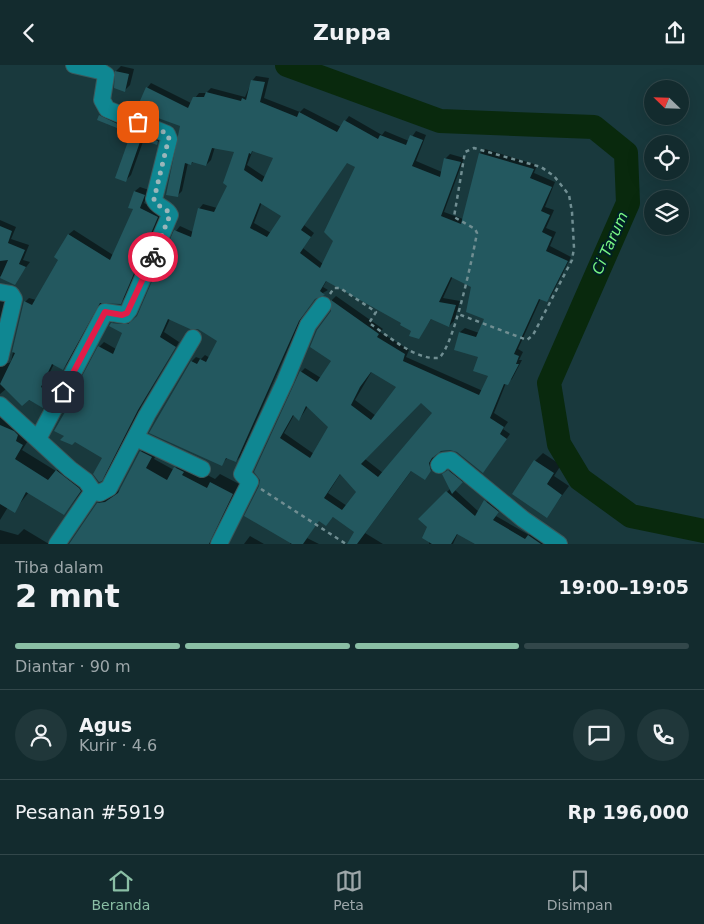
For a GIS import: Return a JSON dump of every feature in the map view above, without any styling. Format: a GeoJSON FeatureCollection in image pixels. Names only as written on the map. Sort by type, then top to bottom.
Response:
{"type":"FeatureCollection","features":[{"type":"Feature","properties":{"kind":"street"},"geometry":{"type":"LineString","coordinates":[[38,439],[105,312],[122,315],[129,310],[170,215],[167,210],[156,205],[154,199],[169,139],[167,134],[107,109],[102,100],[106,75],[100,71],[74,65]]}},
{"type":"Feature","properties":{"kind":"street"},"geometry":{"type":"LineString","coordinates":[[0,292],[11,294],[14,299],[0,358]]}},
{"type":"Feature","properties":{"kind":"street"},"geometry":{"type":"LineString","coordinates":[[219,544],[250,482],[242,474],[285,381],[308,325],[323,305]]}},
{"type":"Feature","properties":{"kind":"street"},"geometry":{"type":"LineString","coordinates":[[0,405],[70,469],[86,481],[93,491],[100,493],[109,488],[167,379],[180,362],[193,338]]}},
{"type":"Feature","properties":{"kind":"street"},"geometry":{"type":"LineString","coordinates":[[136,438],[202,469]]}},
{"type":"Feature","properties":{"kind":"street"},"geometry":{"type":"LineString","coordinates":[[439,465],[443,461],[450,460],[523,519],[559,544]]}},
{"type":"Feature","properties":{"kind":"street"},"geometry":{"type":"LineString","coordinates":[[57,544],[93,491]]}},
{"type":"Feature","properties":{"kind":"path"},"geometry":{"type":"LineString","coordinates":[[323,305],[334,288],[340,288],[376,312],[369,323],[405,347],[436,359],[444,353],[458,314],[470,273],[477,233],[475,229],[454,217],[465,153],[474,148],[541,167],[554,175],[569,195],[574,248],[567,273],[544,310],[534,335],[527,340],[458,314]]}},
{"type":"Feature","properties":{"kind":"path"},"geometry":{"type":"LineString","coordinates":[[250,482],[346,544]]}},
{"type":"Feature","properties":{"kind":"building"},"geometry":{"type":"Polygon","coordinates":[[[115,71],[129,74],[125,92],[114,88],[115,71]]]}},
{"type":"Feature","properties":{"kind":"building"},"geometry":{"type":"Polygon","coordinates":[[[251,80],[265,82],[260,102],[297,117],[299,112],[337,132],[344,120],[378,139],[380,135],[406,145],[410,135],[423,140],[412,166],[440,177],[444,158],[461,162],[441,216],[461,224],[479,153],[534,169],[530,178],[552,187],[541,211],[550,215],[542,232],[552,237],[546,251],[568,261],[547,302],[539,299],[514,354],[519,356],[516,364],[519,364],[508,385],[504,384],[490,418],[504,427],[500,434],[507,439],[483,473],[457,452],[450,450],[441,451],[432,458],[429,463],[431,471],[425,480],[411,471],[357,544],[347,544],[354,532],[333,517],[326,526],[319,521],[303,544],[292,544],[244,516],[259,486],[260,480],[254,472],[300,371],[317,382],[331,361],[310,347],[317,330],[331,311],[331,300],[379,334],[377,337],[405,354],[403,361],[479,395],[488,376],[473,371],[478,357],[454,350],[459,332],[476,337],[484,319],[466,312],[471,287],[451,277],[439,302],[456,305],[449,327],[431,319],[419,339],[409,336],[411,331],[400,325],[401,323],[326,281],[320,291],[325,295],[315,299],[299,321],[236,462],[226,458],[222,466],[149,433],[191,361],[197,364],[200,359],[206,362],[217,341],[198,329],[190,329],[168,319],[160,337],[176,347],[138,410],[102,481],[99,482],[93,474],[102,458],[75,442],[72,445],[60,440],[64,436],[54,431],[83,381],[80,380],[98,346],[113,354],[122,333],[109,326],[111,323],[128,324],[137,316],[174,230],[191,237],[198,208],[214,212],[227,186],[223,183],[234,152],[212,148],[206,166],[192,162],[191,165],[185,163],[178,197],[166,195],[180,126],[136,110],[146,87],[188,108],[193,97],[204,97],[206,92],[241,101],[242,98],[246,100],[251,80]],[[252,151],[251,154],[249,153],[244,170],[262,182],[273,158],[252,151]],[[347,163],[301,230],[311,237],[300,253],[320,268],[333,241],[324,232],[355,167],[347,163]],[[260,203],[250,228],[267,237],[281,216],[260,203]],[[371,372],[360,387],[351,405],[371,420],[396,387],[371,372]],[[421,403],[361,464],[378,477],[432,413],[421,403]],[[306,406],[299,421],[293,415],[280,438],[310,458],[328,427],[306,406]],[[340,474],[324,498],[342,510],[356,492],[340,474]]]}},
{"type":"Feature","properties":{"kind":"building"},"geometry":{"type":"Polygon","coordinates":[[[99,115],[118,124],[117,128],[97,120],[99,115]]]}},
{"type":"Feature","properties":{"kind":"building"},"geometry":{"type":"Polygon","coordinates":[[[128,129],[158,141],[157,145],[141,139],[126,182],[115,178],[131,133],[127,132],[128,129]]]}},
{"type":"Feature","properties":{"kind":"building"},"geometry":{"type":"Polygon","coordinates":[[[134,191],[145,195],[140,208],[158,217],[121,304],[100,303],[63,370],[52,364],[41,387],[51,393],[43,408],[29,400],[22,406],[0,384],[15,353],[12,352],[24,301],[32,305],[58,260],[54,257],[68,234],[110,260],[133,209],[128,208],[134,191]]]}},
{"type":"Feature","properties":{"kind":"building"},"geometry":{"type":"Polygon","coordinates":[[[0,226],[12,231],[8,243],[25,250],[19,264],[26,267],[15,285],[0,278],[8,260],[0,261],[0,226]]]}},
{"type":"Feature","properties":{"kind":"building"},"geometry":{"type":"Polygon","coordinates":[[[0,425],[14,431],[18,435],[16,441],[23,445],[15,459],[48,480],[56,470],[79,488],[81,491],[64,515],[26,492],[15,513],[0,504],[0,425]]]}},
{"type":"Feature","properties":{"kind":"building"},"geometry":{"type":"Polygon","coordinates":[[[140,451],[152,457],[146,468],[167,480],[174,467],[184,472],[182,475],[207,488],[210,482],[233,494],[209,544],[69,544],[97,503],[105,502],[118,493],[140,451]]]}},
{"type":"Feature","properties":{"kind":"building"},"geometry":{"type":"Polygon","coordinates":[[[534,460],[554,473],[547,484],[562,495],[547,518],[512,494],[534,460]]]}},
{"type":"Feature","properties":{"kind":"building"},"geometry":{"type":"Polygon","coordinates":[[[448,470],[463,482],[452,494],[442,474],[448,470]]]}},
{"type":"Feature","properties":{"kind":"building"},"geometry":{"type":"Polygon","coordinates":[[[446,491],[475,516],[484,500],[499,512],[493,520],[525,539],[528,535],[541,544],[475,544],[457,534],[451,544],[432,544],[422,538],[427,527],[418,519],[446,491]]]}},
{"type":"Feature","properties":{"kind":"waterway","name":"Ci Tarum"},"geometry":{"type":"LineString","coordinates":[[287,65],[440,121],[594,127],[626,153],[628,203],[549,383],[559,444],[580,479],[631,516],[704,531]]}},
{"type":"Feature","properties":{"kind":"way so far"},"geometry":{"type":"LineString","coordinates":[[138,122],[166,133],[169,137],[154,202],[156,205],[167,210],[170,213],[170,217],[153,257]]}},
{"type":"Feature","properties":{"kind":"route"},"geometry":{"type":"LineString","coordinates":[[63,392],[105,312],[125,315],[129,310],[153,257]]}}]}
